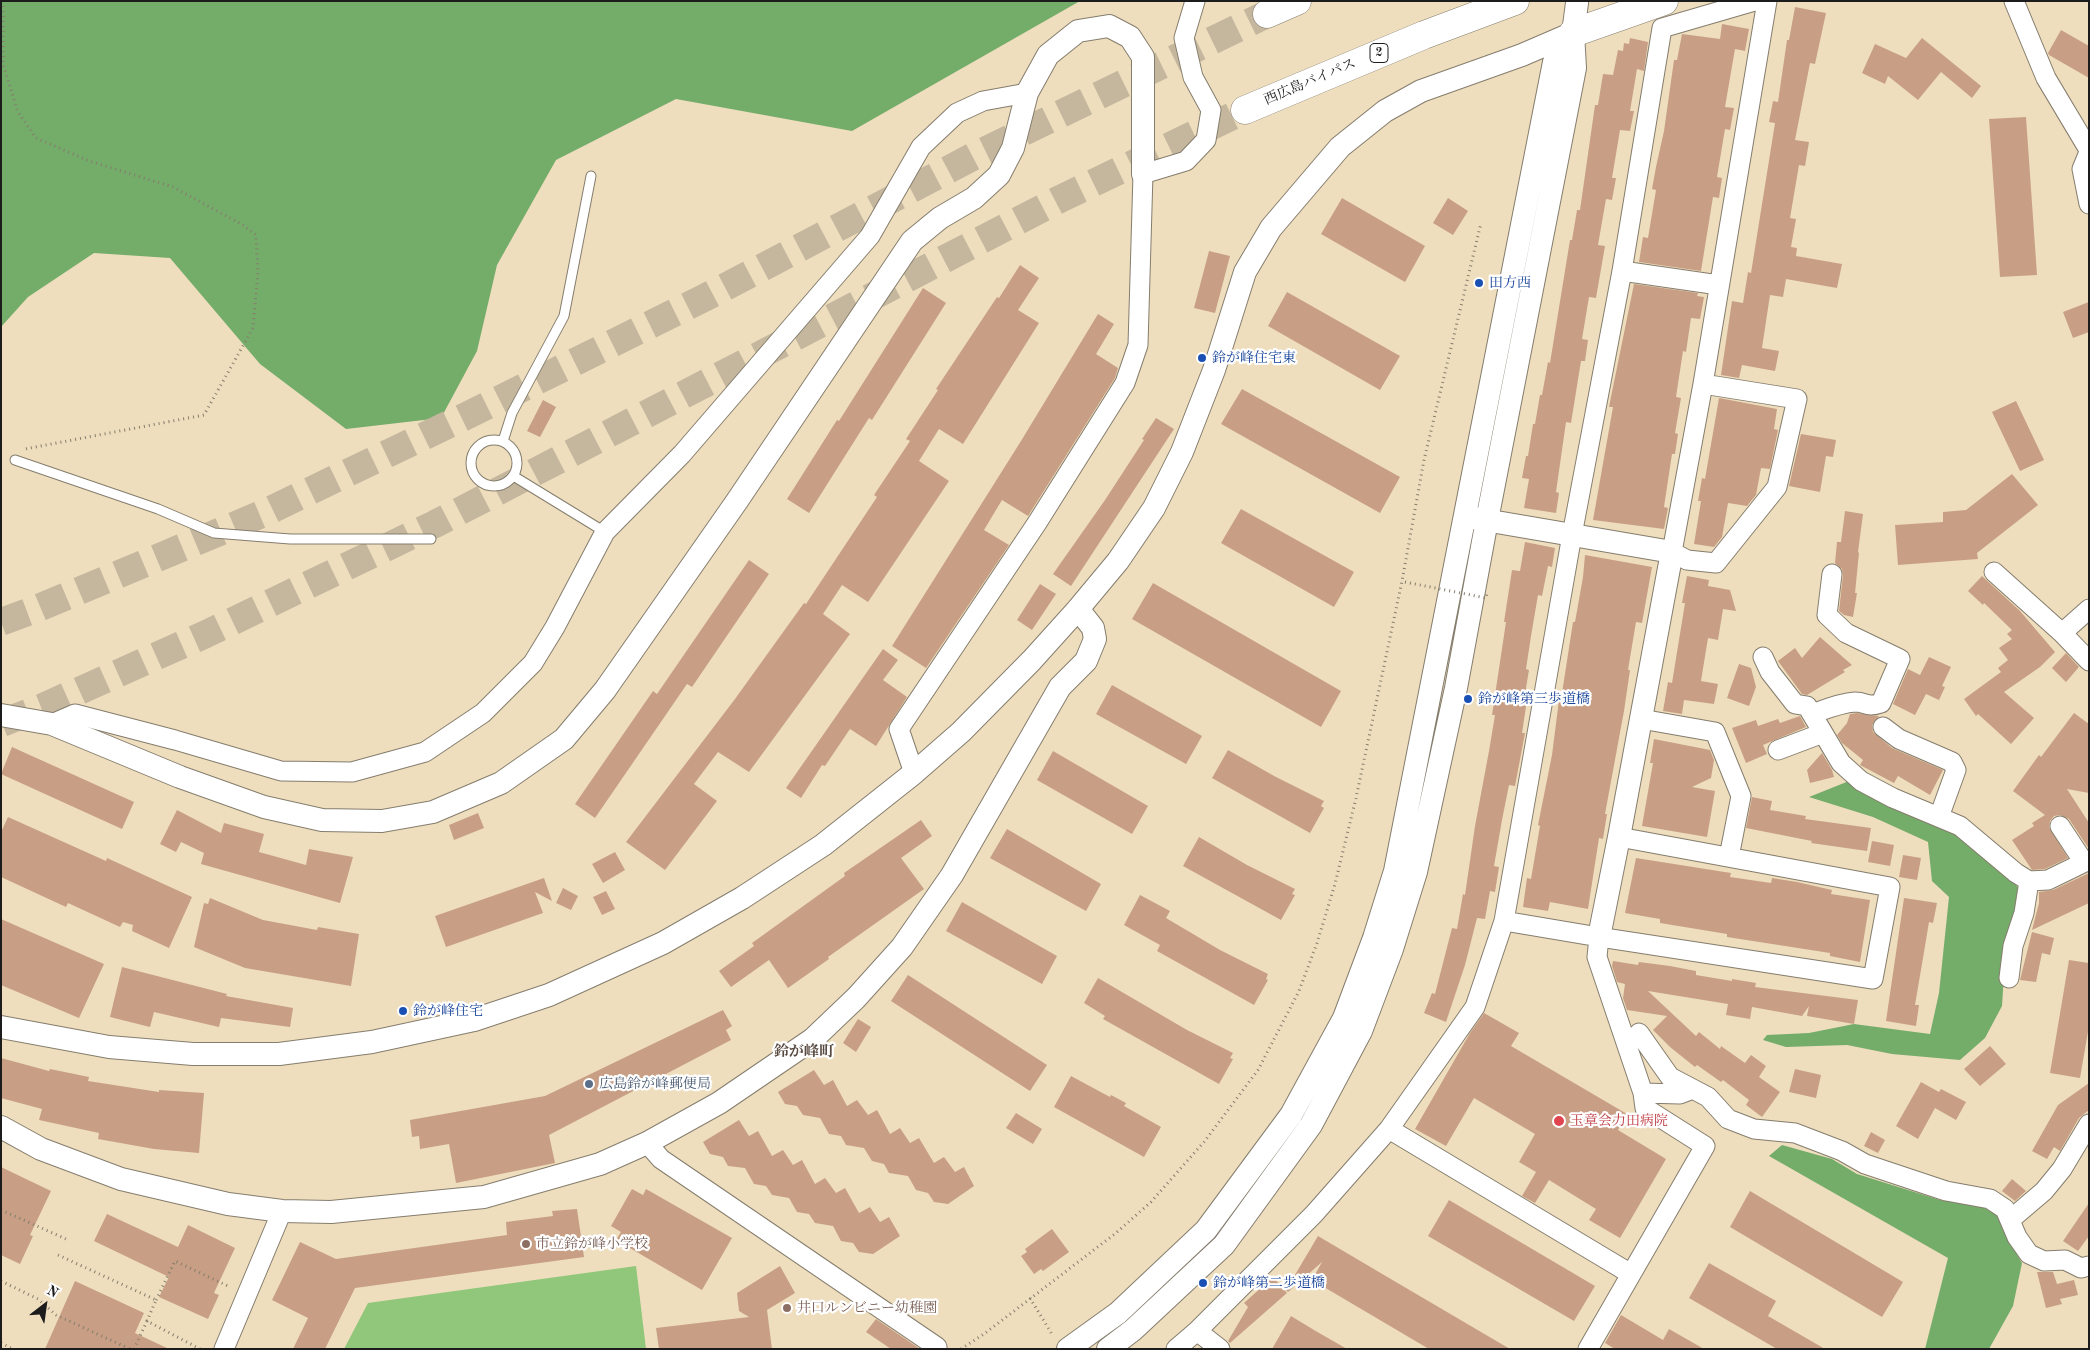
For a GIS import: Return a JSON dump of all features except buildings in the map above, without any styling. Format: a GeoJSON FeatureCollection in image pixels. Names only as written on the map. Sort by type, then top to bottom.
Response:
{"type":"FeatureCollection","features":[{"type":"Feature","properties":{"kind":"highway"},"geometry":{"type":"LineString","coordinates":[[1267,14],[1297,1]]}},
{"type":"Feature","properties":{"kind":"highway","name":"西広島バイパス"},"geometry":{"type":"LineString","coordinates":[[1245,110],[1424,35],[1515,1]]}},
{"type":"Feature","properties":{"kind":"highway"},"geometry":{"type":"LineString","coordinates":[[1573,32],[1664,1]]}},
{"type":"Feature","properties":{"kind":"street"},"geometry":{"type":"LineString","coordinates":[[1143,174],[1186,161],[1206,140],[1211,110],[1194,76],[1184,38],[1195,1]]}},
{"type":"Feature","properties":{"kind":"street"},"geometry":{"type":"LineString","coordinates":[[1176,1349],[1197,1331],[1314,1214],[1389,1129],[1476,1007],[1504,921],[1572,535],[1622,271],[1662,28],[1755,1]]}},
{"type":"Feature","properties":{"kind":"street"},"geometry":{"type":"LineString","coordinates":[[1588,1349],[1705,1146],[1645,1108],[1642,1093],[1597,957],[1598,938],[1620,837],[1703,384],[1767,1]]}},
{"type":"Feature","properties":{"kind":"street"},"geometry":{"type":"LineString","coordinates":[[2014,1],[2046,78],[2089,151],[2082,169],[2089,204]]}},
{"type":"Feature","properties":{"kind":"street"},"geometry":{"type":"LineString","coordinates":[[1068,1349],[1118,1313],[1206,1230],[1291,1116],[1344,1018],[1374,938],[1395,871],[1476,518],[1575,68],[1573,32],[1578,2]]}},
{"type":"Feature","properties":{"kind":"street"},"geometry":{"type":"LineString","coordinates":[[1,715],[52,724],[180,777],[264,807],[322,820],[382,821],[432,812],[501,783],[564,739],[605,690],[737,501],[912,241],[940,218],[974,198],[999,175],[1013,148],[1028,93],[1048,55],[1078,31],[1109,26],[1130,36],[1143,57],[1143,174],[1138,345],[1125,383],[1037,523],[899,728],[914,773]]}},
{"type":"Feature","properties":{"kind":"street"},"geometry":{"type":"LineString","coordinates":[[1,1027],[109,1047],[193,1054],[279,1054],[372,1042],[474,1020],[549,995],[663,943],[742,898],[823,845],[914,773],[961,732],[1032,660],[1118,561],[1154,508],[1182,452],[1214,370],[1245,272],[1271,228],[1340,148],[1385,111],[1421,91],[1522,55],[1573,32]]}},
{"type":"Feature","properties":{"kind":"street"},"geometry":{"type":"LineString","coordinates":[[52,724],[75,714],[175,740],[281,771],[352,772],[425,752],[483,713],[533,663],[555,627],[604,532],[682,454],[870,236],[921,147],[957,113],[984,101],[1028,93]]}},
{"type":"Feature","properties":{"kind":"street"},"geometry":{"type":"LineString","coordinates":[[1622,271],[1719,286]]}},
{"type":"Feature","properties":{"kind":"street"},"geometry":{"type":"LineString","coordinates":[[1476,518],[1672,552],[1687,560],[1716,563],[1777,487],[1797,399],[1703,384]]}},
{"type":"Feature","properties":{"kind":"street"},"geometry":{"type":"LineString","coordinates":[[1108,1349],[1133,1330],[1224,1244],[1311,1125],[1361,1031],[1392,949],[1416,872],[1456,688],[1476,518]]}},
{"type":"Feature","properties":{"kind":"street"},"geometry":{"type":"LineString","coordinates":[[1994,572],[2062,632],[2089,661]]}},
{"type":"Feature","properties":{"kind":"street"},"geometry":{"type":"LineString","coordinates":[[1812,714],[1834,706],[1856,702],[1871,707],[1882,703],[1900,660],[1846,633],[1828,615],[1832,574]]}},
{"type":"Feature","properties":{"kind":"street"},"geometry":{"type":"LineString","coordinates":[[1,1127],[41,1149],[121,1179],[228,1204],[282,1210],[331,1212],[484,1197],[600,1164],[647,1143],[718,1103],[813,1039],[856,998],[902,946],[952,874],[1060,687],[1086,661],[1095,640],[1093,628],[1078,609]]}},
{"type":"Feature","properties":{"kind":"street"},"geometry":{"type":"LineString","coordinates":[[2062,632],[2089,609]]}},
{"type":"Feature","properties":{"kind":"street"},"geometry":{"type":"LineString","coordinates":[[1763,656],[1770,672],[1795,704],[1807,706],[1841,763],[1861,782],[1893,798],[1960,826],[2016,874],[2029,881],[2048,880],[2086,861],[2060,826]]}},
{"type":"Feature","properties":{"kind":"street"},"geometry":{"type":"LineString","coordinates":[[1642,719],[1715,732],[1742,796],[1729,858]]}},
{"type":"Feature","properties":{"kind":"street"},"geometry":{"type":"LineString","coordinates":[[1883,727],[1899,739],[1952,762],[1956,770],[1939,817]]}},
{"type":"Feature","properties":{"kind":"street"},"geometry":{"type":"LineString","coordinates":[[1778,750],[1824,733]]}},
{"type":"Feature","properties":{"kind":"street"},"geometry":{"type":"LineString","coordinates":[[1504,921],[1598,938],[1873,979],[1890,887],[1620,837]]}},
{"type":"Feature","properties":{"kind":"street"},"geometry":{"type":"LineString","coordinates":[[2009,978],[2013,946],[2024,913],[2029,881]]}},
{"type":"Feature","properties":{"kind":"street"},"geometry":{"type":"LineString","coordinates":[[1639,1033],[1670,1077],[1708,1097],[1728,1119],[1754,1129],[1795,1133],[1842,1151],[1865,1164],[1946,1191],[1990,1199],[2005,1209],[2017,1237],[2029,1254],[2044,1260],[2065,1260],[2081,1268],[2089,1266]]}},
{"type":"Feature","properties":{"kind":"street"},"geometry":{"type":"LineString","coordinates":[[1642,1093],[1680,1094],[1692,1089]]}},
{"type":"Feature","properties":{"kind":"street"},"geometry":{"type":"LineString","coordinates":[[2010,1220],[2044,1191],[2062,1169],[2089,1124]]}},
{"type":"Feature","properties":{"kind":"street"},"geometry":{"type":"LineString","coordinates":[[1389,1129],[1631,1274]]}},
{"type":"Feature","properties":{"kind":"street"},"geometry":{"type":"LineString","coordinates":[[647,1143],[661,1159],[937,1347]]}},
{"type":"Feature","properties":{"kind":"street"},"geometry":{"type":"LineString","coordinates":[[224,1349],[282,1210]]}},
{"type":"Feature","properties":{"kind":"street"},"geometry":{"type":"LineString","coordinates":[[1197,1331],[1220,1349]]}},
{"type":"Feature","properties":{"kind":"lane"},"geometry":{"type":"LineString","coordinates":[[503,441],[512,413],[564,316],[591,176]]}},
{"type":"Feature","properties":{"kind":"lane"},"geometry":{"type":"LineString","coordinates":[[486,440],[503,441],[517,456],[515,477],[502,486],[487,486],[471,472],[472,454],[486,440]]}},
{"type":"Feature","properties":{"kind":"lane"},"geometry":{"type":"LineString","coordinates":[[16,460],[158,509],[214,533],[290,539],[431,539]]}},
{"type":"Feature","properties":{"kind":"lane"},"geometry":{"type":"LineString","coordinates":[[515,477],[604,532]]}},
{"type":"Feature","properties":{"kind":"path"},"geometry":{"type":"LineString","coordinates":[[3,1],[3,64],[18,112],[36,138],[89,161],[173,187],[243,225],[256,235],[258,272],[253,328],[204,415],[18,450],[16,460]]}},
{"type":"Feature","properties":{"kind":"path"},"geometry":{"type":"LineString","coordinates":[[961,1349],[984,1334],[1116,1233],[1151,1202],[1204,1142],[1258,1070],[1299,991],[1336,884],[1404,582],[1424,460],[1481,223]]}},
{"type":"Feature","properties":{"kind":"path"},"geometry":{"type":"LineString","coordinates":[[1404,582],[1486,598],[1487,593]]}},
{"type":"Feature","properties":{"kind":"path"},"geometry":{"type":"LineString","coordinates":[[1,1210],[66,1238]]}},
{"type":"Feature","properties":{"kind":"path"},"geometry":{"type":"LineString","coordinates":[[58,1255],[156,1300]]}},
{"type":"Feature","properties":{"kind":"path"},"geometry":{"type":"LineString","coordinates":[[1,1281],[38,1299],[56,1314],[132,1349],[175,1261],[247,1296]]}},
{"type":"Feature","properties":{"kind":"path"},"geometry":{"type":"LineString","coordinates":[[1030,1298],[1046,1325]]}},
{"type":"Feature","properties":{"kind":"path"},"geometry":{"type":"LineString","coordinates":[[147,1321],[200,1349]]}},
{"type":"Feature","properties":{"kind":"path"},"geometry":{"type":"LineString","coordinates":[[1,1343],[13,1349]]}},
{"type":"Feature","properties":{"kind":"green space"},"geometry":{"type":"Polygon","coordinates":[[[1,1],[1080,1],[852,131],[676,99],[556,160],[497,265],[477,351],[441,418],[346,429],[260,364],[170,258],[94,253],[28,297],[1,327],[1,1]]]}},
{"type":"Feature","properties":{"kind":"green space"},"geometry":{"type":"Polygon","coordinates":[[[1849,781],[1956,829],[2004,871],[2021,891],[2005,958],[2002,1006],[1985,1038],[1960,1060],[1892,1054],[1847,1045],[1786,1047],[1763,1040],[1767,1035],[1809,1033],[1854,1024],[1930,1034],[1939,993],[1949,897],[1932,881],[1928,842],[1873,817],[1809,797],[1849,781]]]}},
{"type":"Feature","properties":{"kind":"green space"},"geometry":{"type":"Polygon","coordinates":[[[1782,1145],[1832,1159],[1857,1174],[1940,1200],[1983,1207],[2002,1218],[2008,1239],[2022,1263],[2013,1306],[1989,1349],[1925,1349],[1948,1258],[1769,1156],[1782,1145]]]}},
{"type":"Feature","properties":{"kind":"green space"},"geometry":{"type":"Polygon","coordinates":[[[636,1266],[646,1349],[344,1349],[368,1303],[636,1266]]]}},
{"type":"Feature","properties":{"kind":"tunnel"},"geometry":{"type":"LineString","coordinates":[[1,622],[262,514],[464,417],[708,296],[976,155],[1267,14]]}},
{"type":"Feature","properties":{"kind":"tunnel"},"geometry":{"type":"LineString","coordinates":[[2,723],[43,707],[206,634],[435,524],[1060,199],[1245,110]]}},
{"type":"Feature","properties":{"kind":"place","name":"田方西"},"geometry":{"type":"Point","coordinates":[1479,283]}},
{"type":"Feature","properties":{"kind":"place","name":"鈴が峰住宅東"},"geometry":{"type":"Point","coordinates":[1202,358]}},
{"type":"Feature","properties":{"kind":"place","name":"鈴が峰第三歩道橋"},"geometry":{"type":"Point","coordinates":[1468,699]}},
{"type":"Feature","properties":{"kind":"place","name":"鈴が峰住宅"},"geometry":{"type":"Point","coordinates":[403,1011]}},
{"type":"Feature","properties":{"kind":"place","name":"広島鈴が峰郵便局"},"geometry":{"type":"Point","coordinates":[589,1084]}},
{"type":"Feature","properties":{"kind":"place","name":"玉章会力田病院"},"geometry":{"type":"Point","coordinates":[1559,1121]}},
{"type":"Feature","properties":{"kind":"place","name":"市立鈴が峰小学校"},"geometry":{"type":"Point","coordinates":[526,1244]}},
{"type":"Feature","properties":{"kind":"place","name":"鈴が峰第二歩道橋"},"geometry":{"type":"Point","coordinates":[1203,1283]}},
{"type":"Feature","properties":{"kind":"place","name":"井口ルンビニー幼稚園"},"geometry":{"type":"Point","coordinates":[787,1308]}},
{"type":"Feature","properties":{"kind":"district","name":"鈴が峰町"},"geometry":{"type":"Point","coordinates":[804,1052]}}]}
